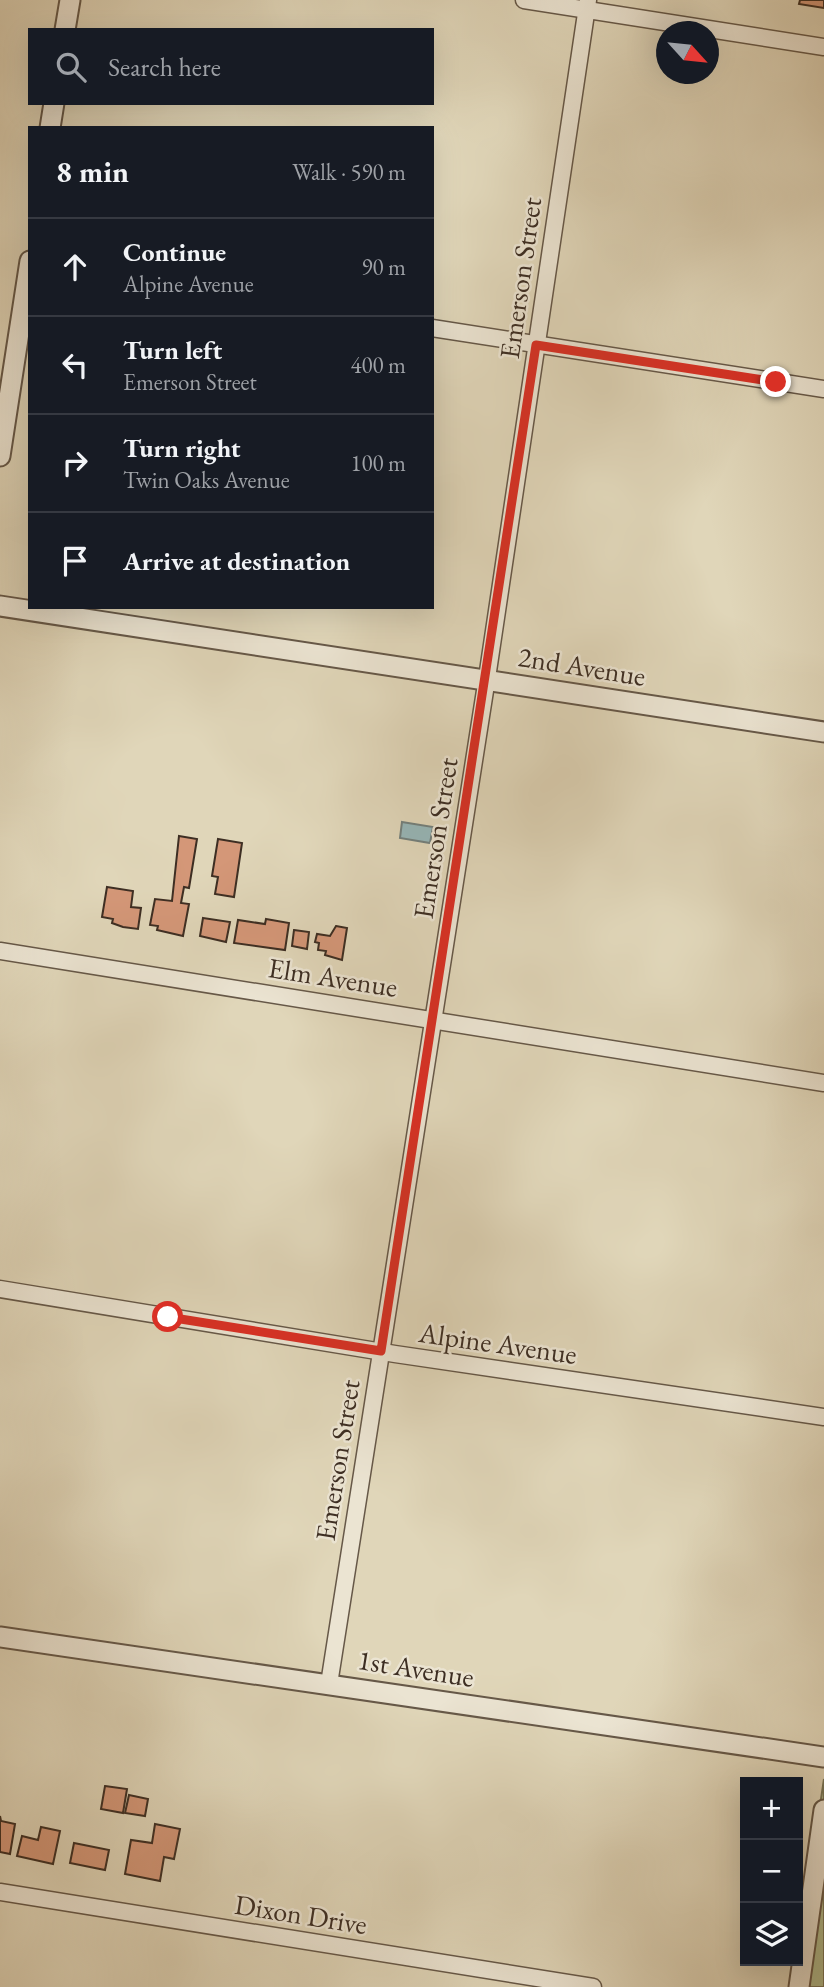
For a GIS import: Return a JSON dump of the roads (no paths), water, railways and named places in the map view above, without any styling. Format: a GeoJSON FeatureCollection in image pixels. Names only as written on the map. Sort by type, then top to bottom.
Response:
{"type":"FeatureCollection","features":[{"type":"Feature","properties":{"kind":"street"},"geometry":{"type":"LineString","coordinates":[[65,28],[70,0]]}},
{"type":"Feature","properties":{"kind":"street"},"geometry":{"type":"LineString","coordinates":[[524,0],[587,4],[824,47]]}},
{"type":"Feature","properties":{"kind":"street","name":"Emerson Street"},"geometry":{"type":"LineString","coordinates":[[329,1684],[486,678],[587,4]]}},
{"type":"Feature","properties":{"kind":"street"},"geometry":{"type":"LineString","coordinates":[[50,126],[54,105]]}},
{"type":"Feature","properties":{"kind":"street"},"geometry":{"type":"LineString","coordinates":[[0,456],[28,274]]}},
{"type":"Feature","properties":{"kind":"street"},"geometry":{"type":"LineString","coordinates":[[434,328],[824,389]]}},
{"type":"Feature","properties":{"kind":"street","name":"2nd Avenue"},"geometry":{"type":"LineString","coordinates":[[0,606],[486,678],[824,732]]}},
{"type":"Feature","properties":{"kind":"street","name":"Elm Avenue"},"geometry":{"type":"LineString","coordinates":[[0,951],[433,1018],[824,1083]]}},
{"type":"Feature","properties":{"kind":"street","name":"Alpine Avenue"},"geometry":{"type":"LineString","coordinates":[[0,1289],[381,1351],[824,1417]]}},
{"type":"Feature","properties":{"kind":"street","name":"1st Avenue"},"geometry":{"type":"LineString","coordinates":[[0,1637],[824,1757]]}},
{"type":"Feature","properties":{"kind":"street"},"geometry":{"type":"LineString","coordinates":[[799,1987],[824,1810]]}},
{"type":"Feature","properties":{"kind":"street","name":"Dixon Drive"},"geometry":{"type":"LineString","coordinates":[[0,1892],[593,1987]]}},
{"type":"Feature","properties":{"kind":"water"},"geometry":{"type":"Polygon","coordinates":[[[402,822],[433,827],[430,843],[400,838],[402,822]]]}}]}
